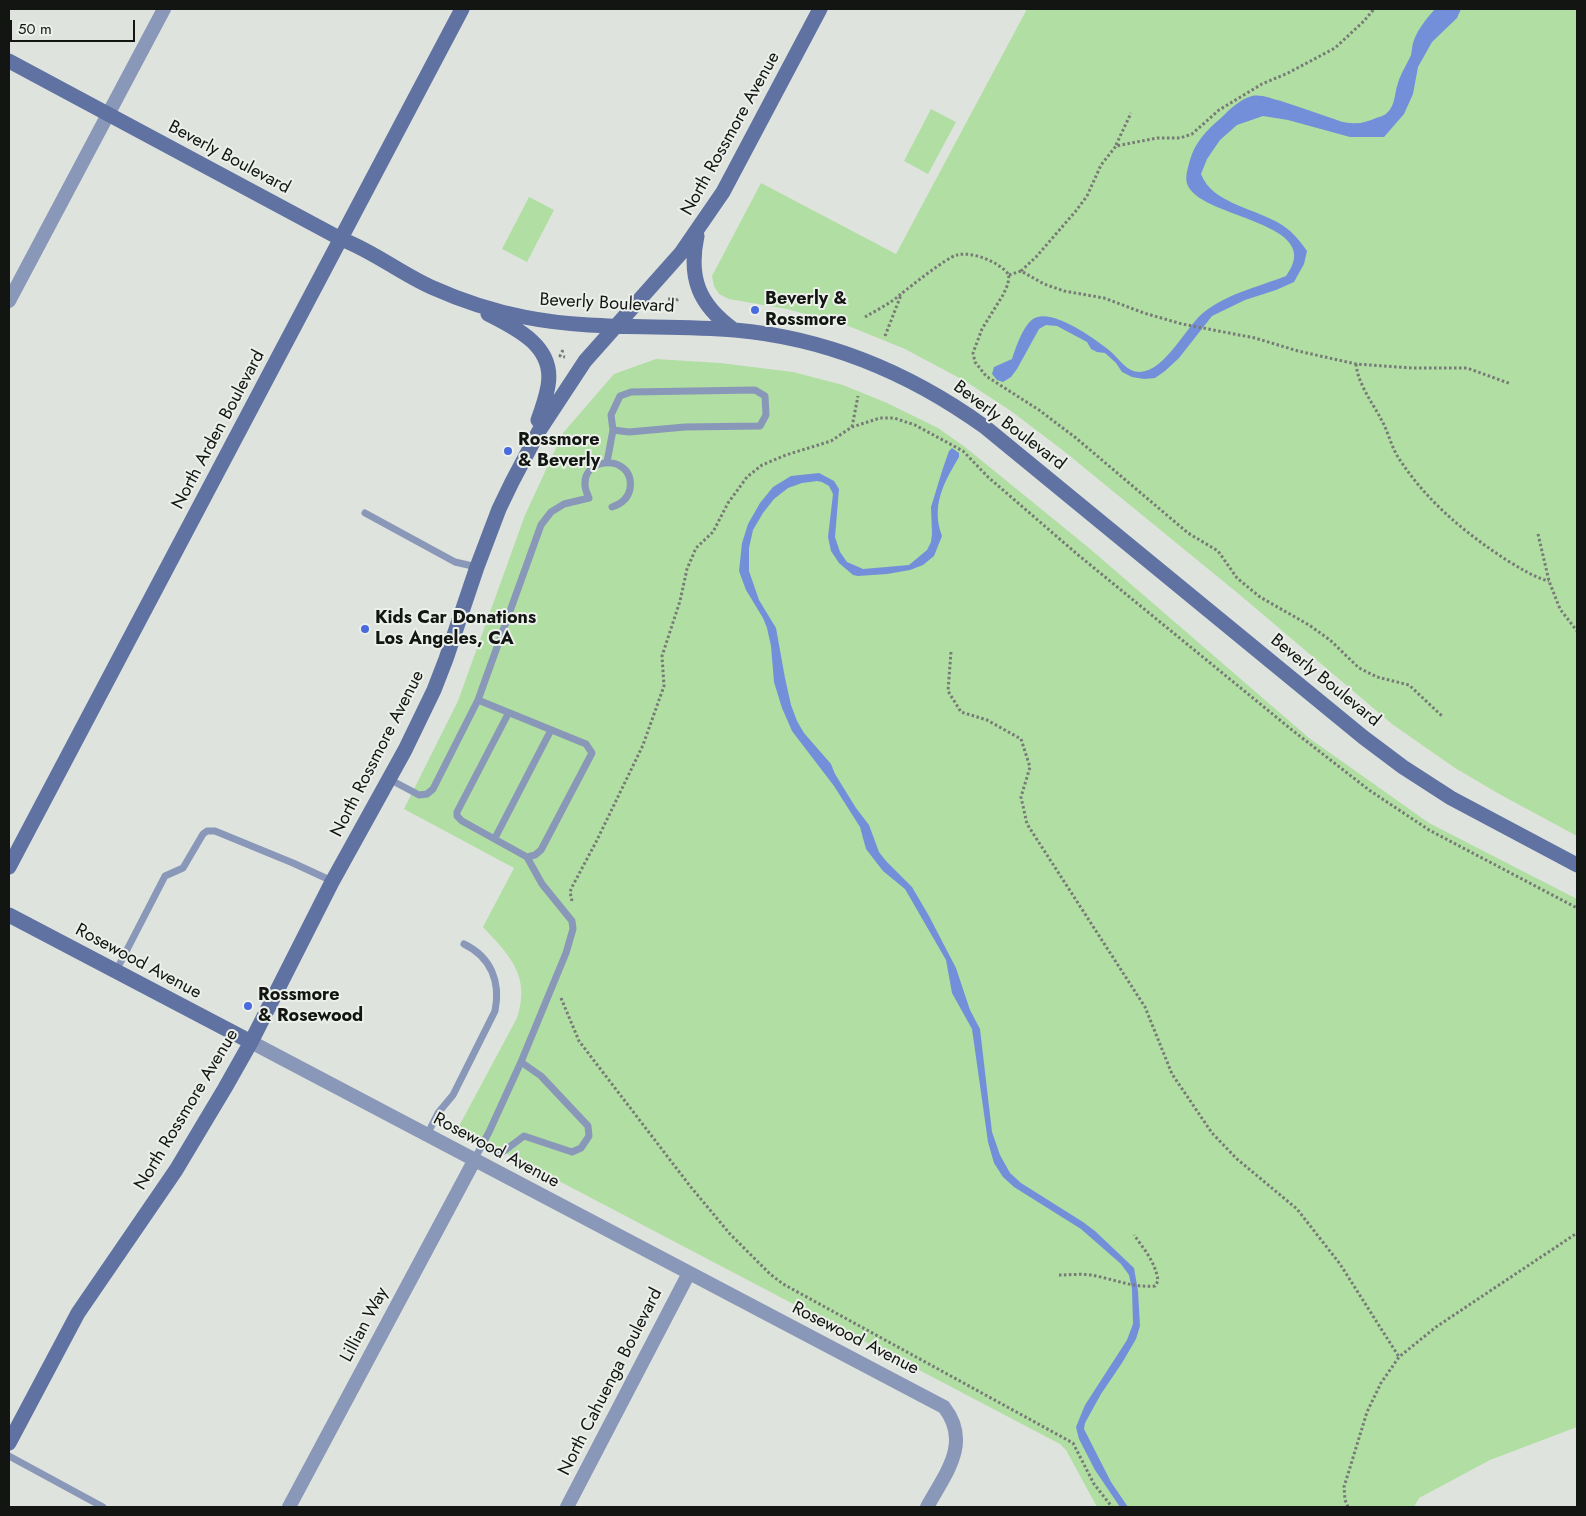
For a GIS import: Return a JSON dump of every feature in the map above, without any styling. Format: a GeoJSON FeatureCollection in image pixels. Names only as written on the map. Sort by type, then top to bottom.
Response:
{"type":"FeatureCollection","features":[{"type":"Feature","properties":{"kind":"main road","name":"North Arden Boulevard"},"geometry":{"type":"LineString","coordinates":[[9,867],[462,9]]}},
{"type":"Feature","properties":{"kind":"main road","name":"North Rossmore Avenue"},"geometry":{"type":"LineString","coordinates":[[9,1444],[78,1313],[176,1170],[226,1088],[332,882],[389,779],[434,690],[499,509],[525,455],[569,384],[586,361],[682,253],[698,232],[723,192],[820,9]]}},
{"type":"Feature","properties":{"kind":"main road","name":"Beverly Boulevard"},"geometry":{"type":"LineString","coordinates":[[9,61],[342,239],[356,244],[430,287],[495,310],[525,317],[576,324],[734,330],[775,334],[838,350],[915,382],[959,408],[1014,450],[1402,767],[1451,798],[1577,865]]}},
{"type":"Feature","properties":{"kind":"main road"},"geometry":{"type":"LineString","coordinates":[[698,232],[693,270],[698,288],[706,305],[718,319],[734,330]]}},
{"type":"Feature","properties":{"kind":"main road"},"geometry":{"type":"LineString","coordinates":[[430,287],[518,330],[532,339],[542,352],[548,368],[549,384],[525,455]]}},
{"type":"Feature","properties":{"kind":"main road","name":"Rosewood Avenue"},"geometry":{"type":"LineString","coordinates":[[9,915],[251,1042]]}},
{"type":"Feature","properties":{"kind":"street"},"geometry":{"type":"LineString","coordinates":[[9,301],[164,9]]}},
{"type":"Feature","properties":{"kind":"street","name":"Rosewood Avenue"},"geometry":{"type":"LineString","coordinates":[[251,1042],[944,1407],[952,1417],[956,1430],[957,1446],[952,1461],[927,1507]]}},
{"type":"Feature","properties":{"kind":"street","name":"Lillian Way"},"geometry":{"type":"LineString","coordinates":[[290,1507],[474,1161]]}},
{"type":"Feature","properties":{"kind":"street","name":"North Cahuenga Boulevard"},"geometry":{"type":"LineString","coordinates":[[567,1507],[689,1273]]}},
{"type":"Feature","properties":{"kind":"lane"},"geometry":{"type":"LineString","coordinates":[[607,462],[613,430],[611,415],[620,396],[631,392],[755,390],[765,396],[766,414],[760,426],[685,427],[629,432],[613,430]]}},
{"type":"Feature","properties":{"kind":"lane"},"geometry":{"type":"LineString","coordinates":[[389,779],[419,795],[427,794],[433,789],[478,700],[541,525],[551,512],[564,504],[588,498],[584,485],[589,472],[600,463],[607,462],[621,466],[629,478],[630,486],[625,500],[612,507]]}},
{"type":"Feature","properties":{"kind":"lane"},"geometry":{"type":"LineString","coordinates":[[365,513],[455,562],[477,567]]}},
{"type":"Feature","properties":{"kind":"lane"},"geometry":{"type":"LineString","coordinates":[[478,700],[508,714],[586,744],[592,753],[541,850],[535,855],[527,857]]}},
{"type":"Feature","properties":{"kind":"lane"},"geometry":{"type":"LineString","coordinates":[[474,1161],[483,1146],[521,1062],[566,953],[573,929],[572,921],[542,884],[527,857],[462,821],[457,816],[457,812],[508,714]]}},
{"type":"Feature","properties":{"kind":"lane"},"geometry":{"type":"LineString","coordinates":[[494,838],[551,730]]}},
{"type":"Feature","properties":{"kind":"lane"},"geometry":{"type":"LineString","coordinates":[[116,971],[166,876],[183,868],[207,830],[214,831],[293,863],[332,882]]}},
{"type":"Feature","properties":{"kind":"lane"},"geometry":{"type":"LineString","coordinates":[[427,1135],[438,1113],[453,1095],[495,1011],[497,999],[493,972],[477,950],[464,944]]}},
{"type":"Feature","properties":{"kind":"lane"},"geometry":{"type":"LineString","coordinates":[[483,1146],[500,1154],[524,1136],[572,1152],[581,1148],[589,1136],[588,1126],[541,1076],[521,1062]]}},
{"type":"Feature","properties":{"kind":"lane"},"geometry":{"type":"LineString","coordinates":[[9,1456],[103,1507]]}},
{"type":"Feature","properties":{"kind":"path"},"geometry":{"type":"LineString","coordinates":[[1116,146],[1157,138],[1180,138],[1192,134],[1219,110],[1262,84],[1288,73],[1335,48],[1374,9]]}},
{"type":"Feature","properties":{"kind":"path"},"geometry":{"type":"LineString","coordinates":[[1009,274],[1021,271],[1036,257],[1075,212],[1087,196],[1101,165],[1116,146],[1131,113]]}},
{"type":"Feature","properties":{"kind":"path"},"geometry":{"type":"LineString","coordinates":[[865,317],[901,295],[951,257],[958,254],[967,254],[991,261],[1004,268],[1009,274],[1008,284],[982,329],[973,353],[975,362],[986,376],[1039,410],[1076,438],[1188,533],[1218,550],[1237,578],[1260,597],[1309,625],[1330,640],[1359,668],[1376,677],[1408,685],[1442,716]]}},
{"type":"Feature","properties":{"kind":"path"},"geometry":{"type":"LineString","coordinates":[[1021,271],[1044,284],[1064,292],[1104,298],[1144,313],[1182,324],[1255,338],[1356,364],[1412,368],[1467,368],[1511,384]]}},
{"type":"Feature","properties":{"kind":"path"},"geometry":{"type":"LineString","coordinates":[[885,336],[901,295]]}},
{"type":"Feature","properties":{"kind":"path"},"geometry":{"type":"LineString","coordinates":[[668,298],[678,299],[671,305]]}},
{"type":"Feature","properties":{"kind":"path"},"geometry":{"type":"LineString","coordinates":[[563,350],[560,356],[565,357]]}},
{"type":"Feature","properties":{"kind":"path"},"geometry":{"type":"LineString","coordinates":[[1356,364],[1358,376],[1384,425],[1397,456],[1427,496],[1451,519],[1487,547],[1535,577],[1549,581]]}},
{"type":"Feature","properties":{"kind":"path"},"geometry":{"type":"LineString","coordinates":[[852,427],[858,396]]}},
{"type":"Feature","properties":{"kind":"path"},"geometry":{"type":"LineString","coordinates":[[575,906],[571,899],[570,892],[572,887],[643,745],[664,686],[662,656],[680,601],[687,569],[696,548],[713,532],[728,503],[747,477],[762,465],[786,454],[831,441],[852,427],[880,418],[894,418],[915,425],[963,451],[1008,495],[1077,554],[1284,724],[1369,790],[1429,830],[1577,908]]}},
{"type":"Feature","properties":{"kind":"path"},"geometry":{"type":"LineString","coordinates":[[1538,534],[1549,581],[1560,609],[1577,631]]}},
{"type":"Feature","properties":{"kind":"path"},"geometry":{"type":"LineString","coordinates":[[952,652],[948,691],[961,712],[987,720],[1021,739],[1030,767],[1021,797],[1027,824],[1145,1007],[1172,1074],[1212,1133],[1237,1159],[1297,1209],[1340,1264],[1399,1356]]}},
{"type":"Feature","properties":{"kind":"path"},"geometry":{"type":"LineString","coordinates":[[561,994],[560,1000],[579,1041],[690,1186],[730,1234],[770,1274],[783,1284],[1073,1443],[1094,1484],[1112,1507]]}},
{"type":"Feature","properties":{"kind":"path"},"geometry":{"type":"LineString","coordinates":[[1348,1507],[1345,1500],[1344,1487],[1367,1412],[1381,1383],[1399,1356],[1436,1327],[1577,1233]]}},
{"type":"Feature","properties":{"kind":"path"},"geometry":{"type":"LineString","coordinates":[[1060,1275],[1094,1275],[1125,1284],[1143,1287],[1155,1286],[1158,1281],[1157,1274],[1148,1254],[1134,1235]]}},
{"type":"Feature","properties":{"kind":"green space"},"geometry":{"type":"Polygon","coordinates":[[[1027,9],[1577,9],[1577,836],[1455,768],[1392,724],[1240,595],[1065,452],[1011,411],[965,381],[905,349],[846,325],[787,309],[729,299],[719,294],[714,286],[712,276],[761,183],[896,254],[1027,9]]]}},
{"type":"Feature","properties":{"kind":"green space"},"geometry":{"type":"Polygon","coordinates":[[[931,109],[956,122],[928,174],[904,161],[931,109]]]}},
{"type":"Feature","properties":{"kind":"green space"},"geometry":{"type":"Polygon","coordinates":[[[529,197],[554,210],[527,262],[502,249],[529,197]]]}},
{"type":"Feature","properties":{"kind":"green space"},"geometry":{"type":"Polygon","coordinates":[[[656,359],[720,363],[793,372],[843,385],[887,403],[938,428],[965,447],[1089,548],[1309,738],[1429,823],[1577,899],[1577,1427],[1490,1460],[1419,1498],[1414,1507],[1097,1507],[1066,1450],[1060,1444],[458,1128],[517,1018],[521,1003],[520,978],[515,968],[502,948],[483,927],[514,868],[404,809],[458,701],[525,515],[563,433],[614,374],[656,359]]]}},
{"type":"Feature","properties":{"kind":"water"},"geometry":{"type":"Polygon","coordinates":[[[1435,9],[1461,9],[1457,18],[1432,42],[1418,67],[1413,94],[1404,114],[1384,137],[1350,137],[1288,120],[1263,116],[1237,125],[1220,140],[1207,159],[1201,174],[1215,192],[1237,205],[1282,225],[1296,237],[1307,251],[1304,264],[1294,282],[1245,300],[1212,316],[1179,358],[1155,378],[1132,377],[1122,372],[1116,363],[1105,353],[1091,349],[1087,342],[1057,326],[1046,325],[1039,329],[1011,377],[1003,382],[997,380],[992,374],[994,367],[1012,359],[1029,322],[1041,316],[1051,317],[1084,332],[1114,354],[1131,370],[1140,372],[1149,370],[1166,357],[1196,320],[1212,306],[1243,291],[1286,276],[1294,258],[1290,244],[1277,232],[1198,197],[1188,186],[1186,180],[1187,173],[1190,160],[1198,142],[1231,108],[1252,96],[1263,96],[1281,101],[1347,123],[1370,121],[1385,115],[1393,103],[1398,83],[1411,55],[1416,36],[1435,9]]]}},
{"type":"Feature","properties":{"kind":"water"},"geometry":{"type":"Polygon","coordinates":[[[952,448],[959,453],[959,457],[940,495],[938,515],[942,536],[934,556],[923,565],[910,570],[887,574],[853,575],[839,563],[831,551],[828,537],[833,494],[829,486],[817,481],[802,483],[788,488],[774,499],[763,513],[753,530],[749,548],[749,571],[759,600],[776,628],[791,705],[797,721],[804,733],[831,764],[856,808],[869,825],[879,852],[912,887],[956,968],[970,1010],[980,1029],[992,1132],[1000,1155],[1010,1173],[1021,1183],[1095,1231],[1134,1268],[1138,1291],[1140,1326],[1136,1339],[1101,1394],[1085,1423],[1084,1429],[1111,1482],[1128,1507],[1120,1507],[1095,1470],[1079,1439],[1076,1427],[1085,1405],[1127,1340],[1133,1324],[1132,1289],[1129,1275],[1121,1264],[1081,1229],[1014,1187],[1003,1177],[994,1163],[988,1142],[972,1029],[952,993],[946,960],[905,889],[883,871],[866,849],[860,827],[834,786],[792,731],[774,682],[771,646],[767,628],[746,590],[739,571],[742,543],[748,524],[760,503],[773,487],[791,476],[819,473],[834,481],[839,489],[835,537],[840,552],[847,562],[863,569],[909,565],[927,550],[931,542],[931,507],[949,451],[952,448]]]}},
{"type":"Feature","properties":{"kind":"place","name":"Beverly & Rossmore"},"geometry":{"type":"Point","coordinates":[755,310]}},
{"type":"Feature","properties":{"kind":"place","name":"Rossmore & Beverly"},"geometry":{"type":"Point","coordinates":[508,451]}},
{"type":"Feature","properties":{"kind":"place","name":"Kids Car Donations Los Angeles, CA"},"geometry":{"type":"Point","coordinates":[365,629]}},
{"type":"Feature","properties":{"kind":"place","name":"Rossmore & Rosewood"},"geometry":{"type":"Point","coordinates":[248,1006]}}]}
